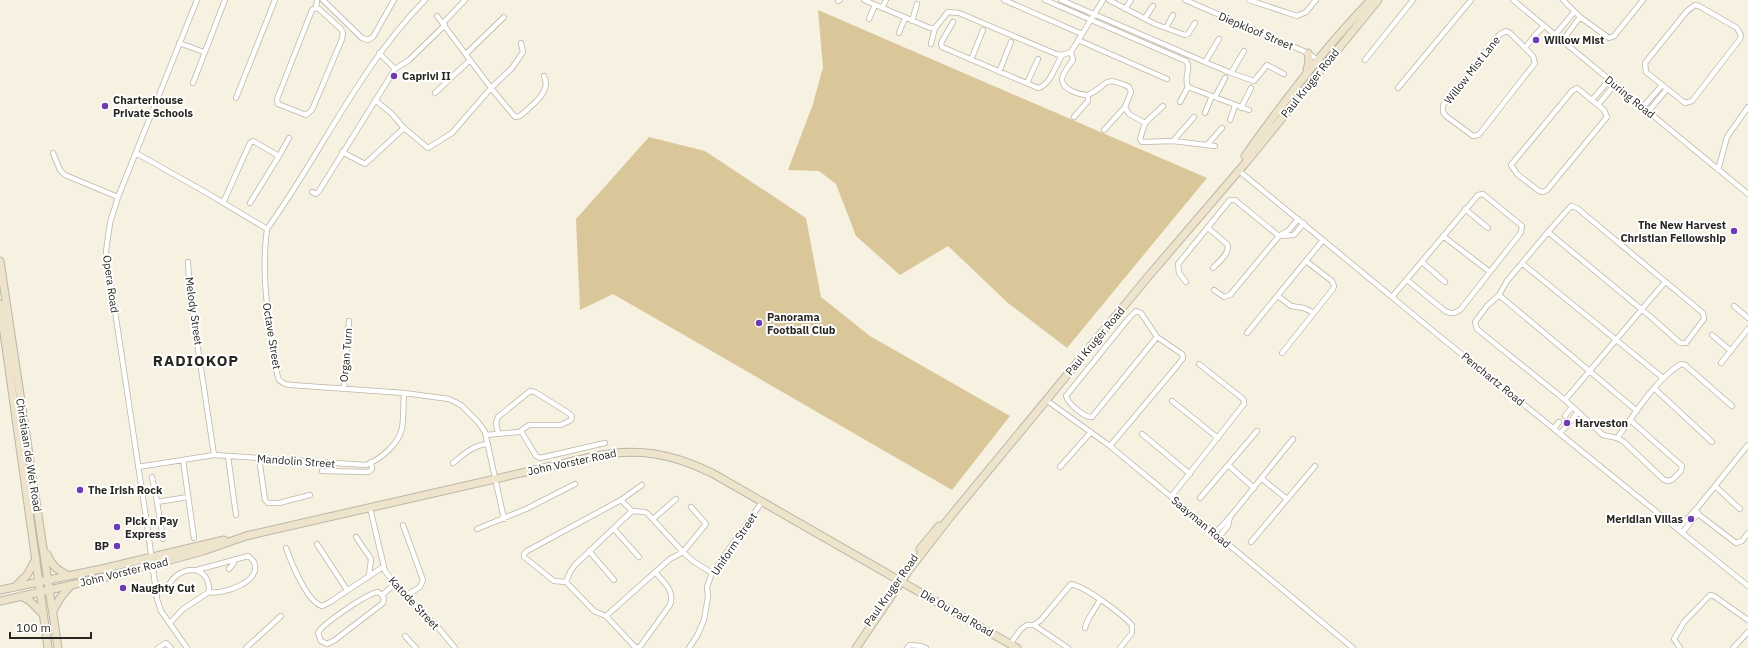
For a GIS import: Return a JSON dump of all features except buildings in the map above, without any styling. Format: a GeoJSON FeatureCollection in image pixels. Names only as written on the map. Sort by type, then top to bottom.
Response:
{"type":"FeatureCollection","features":[{"type":"Feature","properties":{"kind":"street","name":"Opera Road"},"geometry":{"type":"LineString","coordinates":[[188,648],[158,606],[106,251],[110,223],[118,197],[197,0]]}},
{"type":"Feature","properties":{"kind":"street"},"geometry":{"type":"LineString","coordinates":[[193,83],[225,0]]}},
{"type":"Feature","properties":{"kind":"street"},"geometry":{"type":"LineString","coordinates":[[236,98],[275,0]]}},
{"type":"Feature","properties":{"kind":"street"},"geometry":{"type":"LineString","coordinates":[[323,0],[362,38],[368,40],[373,37],[394,0]]}},
{"type":"Feature","properties":{"kind":"street"},"geometry":{"type":"LineString","coordinates":[[136,154],[267,229],[283,207],[357,86],[379,53],[425,0]]}},
{"type":"Feature","properties":{"kind":"street"},"geometry":{"type":"LineString","coordinates":[[312,192],[318,193],[342,152],[395,69],[409,60],[465,0]]}},
{"type":"Feature","properties":{"kind":"street"},"geometry":{"type":"LineString","coordinates":[[864,0],[930,28],[935,28]]}},
{"type":"Feature","properties":{"kind":"street"},"geometry":{"type":"LineString","coordinates":[[882,8],[886,0]]}},
{"type":"Feature","properties":{"kind":"street"},"geometry":{"type":"LineString","coordinates":[[1004,0],[1082,34]]}},
{"type":"Feature","properties":{"kind":"street"},"geometry":{"type":"LineString","coordinates":[[1045,0],[1186,61],[1189,66],[1186,80],[1188,87],[1180,102]]}},
{"type":"Feature","properties":{"kind":"street"},"geometry":{"type":"LineString","coordinates":[[1061,0],[1231,73],[1254,81],[1267,66],[1284,74]]}},
{"type":"Feature","properties":{"kind":"street"},"geometry":{"type":"LineString","coordinates":[[1088,95],[1072,91],[1064,84],[1062,80],[1072,60],[1071,52],[1103,0]]}},
{"type":"Feature","properties":{"kind":"street"},"geometry":{"type":"LineString","coordinates":[[1109,0],[1144,18],[1186,35],[1195,23]]}},
{"type":"Feature","properties":{"kind":"street"},"geometry":{"type":"LineString","coordinates":[[1125,9],[1131,0]]}},
{"type":"Feature","properties":{"kind":"street","name":"Diepkloof Street"},"geometry":{"type":"LineString","coordinates":[[1185,0],[1308,53],[1325,65]]}},
{"type":"Feature","properties":{"kind":"street"},"geometry":{"type":"LineString","coordinates":[[1249,0],[1259,2],[1297,16],[1306,12],[1316,0]]}},
{"type":"Feature","properties":{"kind":"street","name":"Paul Kruger Road"},"geometry":{"type":"LineString","coordinates":[[1240,168],[1244,157],[1305,74],[1334,38],[1345,30],[1371,0]]}},
{"type":"Feature","properties":{"kind":"street","name":"Paul Kruger Road"},"geometry":{"type":"LineString","coordinates":[[851,648],[899,580],[950,517],[1378,0]]}},
{"type":"Feature","properties":{"kind":"street"},"geometry":{"type":"LineString","coordinates":[[1365,60],[1412,0]]}},
{"type":"Feature","properties":{"kind":"street"},"geometry":{"type":"LineString","coordinates":[[1398,88],[1471,0]]}},
{"type":"Feature","properties":{"kind":"street","name":"During Road"},"geometry":{"type":"LineString","coordinates":[[1513,0],[1748,194]]}},
{"type":"Feature","properties":{"kind":"street"},"geometry":{"type":"LineString","coordinates":[[1563,0],[1580,18],[1607,37],[1611,38],[1643,0]]}},
{"type":"Feature","properties":{"kind":"street"},"geometry":{"type":"LineString","coordinates":[[316,8],[341,29],[343,33],[312,110],[306,115],[278,104],[277,98],[312,10],[316,8],[317,1]]}},
{"type":"Feature","properties":{"kind":"street"},"geometry":{"type":"LineString","coordinates":[[912,20],[917,4]]}},
{"type":"Feature","properties":{"kind":"street"},"geometry":{"type":"LineString","coordinates":[[869,19],[875,5]]}},
{"type":"Feature","properties":{"kind":"street"},"geometry":{"type":"LineString","coordinates":[[1695,5],[1699,6],[1740,30],[1740,39],[1692,101],[1685,103],[1667,89],[1646,72],[1645,63],[1690,7],[1695,5]]}},
{"type":"Feature","properties":{"kind":"street"},"geometry":{"type":"LineString","coordinates":[[1144,18],[1153,6]]}},
{"type":"Feature","properties":{"kind":"street"},"geometry":{"type":"LineString","coordinates":[[931,44],[935,28],[944,15],[953,11],[1056,54],[1062,55],[1071,52]]}},
{"type":"Feature","properties":{"kind":"street"},"geometry":{"type":"LineString","coordinates":[[1555,35],[1574,12]]}},
{"type":"Feature","properties":{"kind":"street"},"geometry":{"type":"LineString","coordinates":[[1166,28],[1174,15]]}},
{"type":"Feature","properties":{"kind":"street"},"geometry":{"type":"LineString","coordinates":[[437,16],[491,88],[515,117],[518,117],[545,90],[547,83],[544,76]]}},
{"type":"Feature","properties":{"kind":"street"},"geometry":{"type":"LineString","coordinates":[[466,54],[504,17]]}},
{"type":"Feature","properties":{"kind":"street"},"geometry":{"type":"LineString","coordinates":[[898,33],[905,18]]}},
{"type":"Feature","properties":{"kind":"street"},"geometry":{"type":"LineString","coordinates":[[1562,41],[1580,18]]}},
{"type":"Feature","properties":{"kind":"street"},"geometry":{"type":"LineString","coordinates":[[952,22],[941,43],[941,46],[1038,88],[1043,86],[1062,55]]}},
{"type":"Feature","properties":{"kind":"street"},"geometry":{"type":"LineString","coordinates":[[1525,48],[1544,26]]}},
{"type":"Feature","properties":{"kind":"street"},"geometry":{"type":"LineString","coordinates":[[971,60],[983,30]]}},
{"type":"Feature","properties":{"kind":"street","name":"Willow Mist Lane"},"geometry":{"type":"LineString","coordinates":[[1509,32],[1525,48],[1535,59],[1534,65],[1478,135],[1470,135],[1446,116],[1443,112],[1443,105],[1501,33],[1509,32]]}},
{"type":"Feature","properties":{"kind":"street"},"geometry":{"type":"LineString","coordinates":[[1205,62],[1219,39]]}},
{"type":"Feature","properties":{"kind":"street"},"geometry":{"type":"LineString","coordinates":[[1078,40],[1167,79]]}},
{"type":"Feature","properties":{"kind":"street"},"geometry":{"type":"LineString","coordinates":[[999,72],[1011,42]]}},
{"type":"Feature","properties":{"kind":"street"},"geometry":{"type":"LineString","coordinates":[[179,43],[204,52]]}},
{"type":"Feature","properties":{"kind":"street"},"geometry":{"type":"LineString","coordinates":[[375,100],[391,113],[424,147],[431,147],[452,133],[491,88],[521,58],[523,52],[521,43]]}},
{"type":"Feature","properties":{"kind":"street"},"geometry":{"type":"LineString","coordinates":[[1231,73],[1244,51]]}},
{"type":"Feature","properties":{"kind":"street"},"geometry":{"type":"LineString","coordinates":[[379,53],[395,69]]}},
{"type":"Feature","properties":{"kind":"street"},"geometry":{"type":"LineString","coordinates":[[1305,74],[1309,62],[1308,53]]}},
{"type":"Feature","properties":{"kind":"street"},"geometry":{"type":"LineString","coordinates":[[1027,83],[1038,59]]}},
{"type":"Feature","properties":{"kind":"street"},"geometry":{"type":"LineString","coordinates":[[435,93],[470,60]]}},
{"type":"Feature","properties":{"kind":"street"},"geometry":{"type":"LineString","coordinates":[[1205,113],[1225,78]]}},
{"type":"Feature","properties":{"kind":"street"},"geometry":{"type":"LineString","coordinates":[[1592,100],[1609,80]]}},
{"type":"Feature","properties":{"kind":"street"},"geometry":{"type":"LineString","coordinates":[[1088,95],[1103,83],[1112,81],[1130,88],[1130,94],[1125,107],[1104,130]]}},
{"type":"Feature","properties":{"kind":"street"},"geometry":{"type":"LineString","coordinates":[[1598,105],[1615,84]]}},
{"type":"Feature","properties":{"kind":"street"},"geometry":{"type":"LineString","coordinates":[[1643,107],[1662,85]]}},
{"type":"Feature","properties":{"kind":"street"},"geometry":{"type":"LineString","coordinates":[[1188,87],[1249,110]]}},
{"type":"Feature","properties":{"kind":"street"},"geometry":{"type":"LineString","coordinates":[[1241,108],[1251,88]]}},
{"type":"Feature","properties":{"kind":"street"},"geometry":{"type":"LineString","coordinates":[[1577,88],[1598,105],[1606,112],[1606,119],[1545,192],[1539,191],[1513,170],[1510,165],[1512,162],[1572,91],[1577,88]]}},
{"type":"Feature","properties":{"kind":"street"},"geometry":{"type":"LineString","coordinates":[[1648,112],[1667,89]]}},
{"type":"Feature","properties":{"kind":"street"},"geometry":{"type":"LineString","coordinates":[[1074,117],[1088,101],[1088,95]]}},
{"type":"Feature","properties":{"kind":"street"},"geometry":{"type":"LineString","coordinates":[[1163,106],[1145,123],[1140,139],[1142,142],[1173,141],[1215,146]]}},
{"type":"Feature","properties":{"kind":"street"},"geometry":{"type":"LineString","coordinates":[[1230,120],[1235,106]]}},
{"type":"Feature","properties":{"kind":"street"},"geometry":{"type":"LineString","coordinates":[[1125,107],[1129,114],[1145,123]]}},
{"type":"Feature","properties":{"kind":"street"},"geometry":{"type":"LineString","coordinates":[[1718,170],[1727,137],[1748,107]]}},
{"type":"Feature","properties":{"kind":"street"},"geometry":{"type":"LineString","coordinates":[[1173,141],[1194,117]]}},
{"type":"Feature","properties":{"kind":"street"},"geometry":{"type":"LineString","coordinates":[[342,152],[360,163],[365,164],[404,128]]}},
{"type":"Feature","properties":{"kind":"street"},"geometry":{"type":"LineString","coordinates":[[1207,145],[1222,128]]}},
{"type":"Feature","properties":{"kind":"street"},"geometry":{"type":"LineString","coordinates":[[250,203],[289,138]]}},
{"type":"Feature","properties":{"kind":"street"},"geometry":{"type":"LineString","coordinates":[[223,203],[252,142],[255,141],[278,156]]}},
{"type":"Feature","properties":{"kind":"street"},"geometry":{"type":"LineString","coordinates":[[53,153],[60,170],[65,175],[118,197]]}},
{"type":"Feature","properties":{"kind":"street","name":"Penchartz Road"},"geometry":{"type":"LineString","coordinates":[[1240,168],[1298,219],[1392,297],[1748,585]]}},
{"type":"Feature","properties":{"kind":"street"},"geometry":{"type":"LineString","coordinates":[[1392,297],[1475,197],[1483,194],[1522,226],[1522,232],[1461,309],[1452,314],[1445,311],[1407,280]]}},
{"type":"Feature","properties":{"kind":"street"},"geometry":{"type":"LineString","coordinates":[[1186,282],[1179,273],[1178,264],[1228,201],[1234,200],[1279,236],[1294,235],[1304,223]]}},
{"type":"Feature","properties":{"kind":"street"},"geometry":{"type":"LineString","coordinates":[[1548,232],[1680,343],[1684,344],[1688,341],[1704,320],[1705,315],[1574,206],[1569,208],[1548,232],[1523,264],[1504,284],[1500,295],[1482,312],[1475,322],[1476,327],[1565,400],[1603,435],[1617,438],[1628,446],[1665,480],[1672,480],[1682,471],[1681,465],[1630,420]]}},
{"type":"Feature","properties":{"kind":"street"},"geometry":{"type":"LineString","coordinates":[[1465,209],[1488,228]]}},
{"type":"Feature","properties":{"kind":"street"},"geometry":{"type":"LineString","coordinates":[[1214,290],[1224,297],[1230,295],[1279,236],[1289,230],[1298,219]]}},
{"type":"Feature","properties":{"kind":"street"},"geometry":{"type":"LineString","coordinates":[[1208,228],[1228,247],[1227,251],[1214,268]]}},
{"type":"Feature","properties":{"kind":"street","name":"Octave Street"},"geometry":{"type":"LineString","coordinates":[[267,229],[265,251],[265,295],[278,378],[283,383],[288,385],[404,393],[454,400],[478,422],[486,435],[504,519]]}},
{"type":"Feature","properties":{"kind":"street"},"geometry":{"type":"LineString","coordinates":[[1443,236],[1490,272]]}},
{"type":"Feature","properties":{"kind":"street"},"geometry":{"type":"LineString","coordinates":[[1247,333],[1323,240]]}},
{"type":"Feature","properties":{"kind":"street"},"geometry":{"type":"LineString","coordinates":[[1282,353],[1334,286],[1332,281],[1306,261]]}},
{"type":"Feature","properties":{"kind":"street","name":"Christiaan de Wet Road"},"geometry":{"type":"LineString","coordinates":[[0,262],[58,648]]}},
{"type":"Feature","properties":{"kind":"street","name":"Melody Street"},"geometry":{"type":"LineString","coordinates":[[188,262],[190,295],[214,455]]}},
{"type":"Feature","properties":{"kind":"street"},"geometry":{"type":"LineString","coordinates":[[1422,262],[1445,282]]}},
{"type":"Feature","properties":{"kind":"street"},"geometry":{"type":"LineString","coordinates":[[1523,264],[1663,378]]}},
{"type":"Feature","properties":{"kind":"street"},"geometry":{"type":"LineString","coordinates":[[1565,400],[1664,282]]}},
{"type":"Feature","properties":{"kind":"street"},"geometry":{"type":"LineString","coordinates":[[1500,295],[1636,411]]}},
{"type":"Feature","properties":{"kind":"street"},"geometry":{"type":"LineString","coordinates":[[1278,296],[1291,306],[1304,308],[1314,313]]}},
{"type":"Feature","properties":{"kind":"street","name":"Christiaan de Wet Road"},"geometry":{"type":"LineString","coordinates":[[0,304],[48,648]]}},
{"type":"Feature","properties":{"kind":"street"},"geometry":{"type":"LineString","coordinates":[[1734,306],[1748,318]]}},
{"type":"Feature","properties":{"kind":"street"},"geometry":{"type":"LineString","coordinates":[[1110,446],[1183,358],[1181,353],[1157,337],[1141,313],[1135,312],[1068,393],[1067,400],[1086,416],[1092,417],[1157,337]]}},
{"type":"Feature","properties":{"kind":"street","name":"Organ Turn"},"geometry":{"type":"LineString","coordinates":[[344,389],[349,321]]}},
{"type":"Feature","properties":{"kind":"street"},"geometry":{"type":"LineString","coordinates":[[1722,363],[1748,329]]}},
{"type":"Feature","properties":{"kind":"street"},"geometry":{"type":"LineString","coordinates":[[1712,335],[1731,351]]}},
{"type":"Feature","properties":{"kind":"street"},"geometry":{"type":"LineString","coordinates":[[1171,497],[1241,408],[1244,401],[1199,364]]}},
{"type":"Feature","properties":{"kind":"street"},"geometry":{"type":"LineString","coordinates":[[1617,438],[1636,411],[1663,378],[1682,364],[1732,406]]}},
{"type":"Feature","properties":{"kind":"street"},"geometry":{"type":"LineString","coordinates":[[1655,389],[1712,442]]}},
{"type":"Feature","properties":{"kind":"street"},"geometry":{"type":"LineString","coordinates":[[486,435],[516,433],[521,431],[529,424],[561,425],[571,420],[572,416],[535,392],[530,391],[498,417],[496,423],[498,433]]}},
{"type":"Feature","properties":{"kind":"street","name":"Mandolin Street"},"geometry":{"type":"LineString","coordinates":[[138,467],[214,455],[359,465],[371,462],[390,448],[400,434],[403,423],[404,393]]}},
{"type":"Feature","properties":{"kind":"street","name":"Saayman Road"},"geometry":{"type":"LineString","coordinates":[[1046,400],[1110,446],[1353,648]]}},
{"type":"Feature","properties":{"kind":"street"},"geometry":{"type":"LineString","coordinates":[[1172,401],[1218,438]]}},
{"type":"Feature","properties":{"kind":"street"},"geometry":{"type":"LineString","coordinates":[[1565,416],[1572,407]]}},
{"type":"Feature","properties":{"kind":"street"},"geometry":{"type":"LineString","coordinates":[[1571,421],[1578,412]]}},
{"type":"Feature","properties":{"kind":"street"},"geometry":{"type":"LineString","coordinates":[[1554,428],[1560,422]]}},
{"type":"Feature","properties":{"kind":"street"},"geometry":{"type":"LineString","coordinates":[[1560,433],[1566,427]]}},
{"type":"Feature","properties":{"kind":"street"},"geometry":{"type":"LineString","coordinates":[[521,431],[536,456],[540,458],[605,443]]}},
{"type":"Feature","properties":{"kind":"street"},"geometry":{"type":"LineString","coordinates":[[1200,498],[1257,431]]}},
{"type":"Feature","properties":{"kind":"street"},"geometry":{"type":"LineString","coordinates":[[1060,467],[1091,432]]}},
{"type":"Feature","properties":{"kind":"street"},"geometry":{"type":"LineString","coordinates":[[1142,434],[1190,474]]}},
{"type":"Feature","properties":{"kind":"street"},"geometry":{"type":"LineString","coordinates":[[1215,533],[1230,517],[1293,439]]}},
{"type":"Feature","properties":{"kind":"street"},"geometry":{"type":"LineString","coordinates":[[453,463],[471,448],[481,444],[488,444]]}},
{"type":"Feature","properties":{"kind":"street"},"geometry":{"type":"LineString","coordinates":[[1682,533],[1696,513],[1698,507],[1748,444]]}},
{"type":"Feature","properties":{"kind":"street","name":"John Vorster Road"},"geometry":{"type":"LineString","coordinates":[[0,601],[152,565],[203,551],[246,536],[609,453],[648,452],[664,455],[695,465],[723,479],[899,580]]}},
{"type":"Feature","properties":{"kind":"street"},"geometry":{"type":"LineString","coordinates":[[228,456],[236,515]]}},
{"type":"Feature","properties":{"kind":"street"},"geometry":{"type":"LineString","coordinates":[[259,458],[265,500],[268,503],[280,503],[310,495]]}},
{"type":"Feature","properties":{"kind":"street"},"geometry":{"type":"LineString","coordinates":[[183,460],[194,538]]}},
{"type":"Feature","properties":{"kind":"street"},"geometry":{"type":"LineString","coordinates":[[322,471],[366,473],[371,470],[371,462]]}},
{"type":"Feature","properties":{"kind":"street"},"geometry":{"type":"LineString","coordinates":[[1228,465],[1254,488]]}},
{"type":"Feature","properties":{"kind":"street"},"geometry":{"type":"LineString","coordinates":[[1251,542],[1315,466]]}},
{"type":"Feature","properties":{"kind":"street"},"geometry":{"type":"LineString","coordinates":[[152,476],[163,539]]}},
{"type":"Feature","properties":{"kind":"street"},"geometry":{"type":"LineString","coordinates":[[1262,478],[1287,499]]}},
{"type":"Feature","properties":{"kind":"street"},"geometry":{"type":"LineString","coordinates":[[477,529],[504,519],[575,484]]}},
{"type":"Feature","properties":{"kind":"street"},"geometry":{"type":"LineString","coordinates":[[642,485],[621,500],[524,554],[525,558],[554,581],[566,582],[594,610],[606,616],[634,646],[639,648],[670,605],[672,599],[671,591],[655,572]]}},
{"type":"Feature","properties":{"kind":"street"},"geometry":{"type":"LineString","coordinates":[[1716,486],[1740,509]]}},
{"type":"Feature","properties":{"kind":"street"},"geometry":{"type":"LineString","coordinates":[[157,502],[188,497]]}},
{"type":"Feature","properties":{"kind":"street"},"geometry":{"type":"LineString","coordinates":[[653,519],[676,499]]}},
{"type":"Feature","properties":{"kind":"street"},"geometry":{"type":"LineString","coordinates":[[621,500],[632,511],[645,512],[683,552],[693,561],[712,573]]}},
{"type":"Feature","properties":{"kind":"street","name":"Uniform Street"},"geometry":{"type":"LineString","coordinates":[[689,648],[697,636],[704,620],[708,597],[707,587],[712,573],[762,502]]}},
{"type":"Feature","properties":{"kind":"street"},"geometry":{"type":"LineString","coordinates":[[606,616],[674,556],[683,552],[706,524],[691,507]]}},
{"type":"Feature","properties":{"kind":"street","name":"Katode Street"},"geometry":{"type":"LineString","coordinates":[[370,508],[384,567],[405,596],[432,621],[453,647]]}},
{"type":"Feature","properties":{"kind":"street"},"geometry":{"type":"LineString","coordinates":[[566,582],[572,568],[632,511]]}},
{"type":"Feature","properties":{"kind":"street"},"geometry":{"type":"LineString","coordinates":[[1678,529],[1696,513]]}},
{"type":"Feature","properties":{"kind":"street"},"geometry":{"type":"LineString","coordinates":[[1696,513],[1736,543],[1742,541],[1748,533]]}},
{"type":"Feature","properties":{"kind":"street"},"geometry":{"type":"LineString","coordinates":[[1219,537],[1228,526],[1230,517]]}},
{"type":"Feature","properties":{"kind":"street"},"geometry":{"type":"LineString","coordinates":[[403,525],[423,580],[420,587],[405,596]]}},
{"type":"Feature","properties":{"kind":"street"},"geometry":{"type":"LineString","coordinates":[[1219,528],[1224,531]]}},
{"type":"Feature","properties":{"kind":"street"},"geometry":{"type":"LineString","coordinates":[[614,529],[640,557]]}},
{"type":"Feature","properties":{"kind":"street","name":"John Vorster Road"},"geometry":{"type":"LineString","coordinates":[[0,590],[246,536]]}},
{"type":"Feature","properties":{"kind":"street"},"geometry":{"type":"LineString","coordinates":[[356,537],[371,559],[369,576]]}},
{"type":"Feature","properties":{"kind":"street"},"geometry":{"type":"LineString","coordinates":[[317,544],[347,590]]}},
{"type":"Feature","properties":{"kind":"street"},"geometry":{"type":"LineString","coordinates":[[43,545],[53,566],[69,576]]}},
{"type":"Feature","properties":{"kind":"street"},"geometry":{"type":"LineString","coordinates":[[286,548],[298,575],[315,602],[319,605],[325,605],[384,567]]}},
{"type":"Feature","properties":{"kind":"street"},"geometry":{"type":"LineString","coordinates":[[589,551],[614,580]]}},
{"type":"Feature","properties":{"kind":"street"},"geometry":{"type":"LineString","coordinates":[[168,587],[172,578],[178,573],[197,570],[250,556],[255,566],[254,575],[245,583],[228,590],[214,593],[209,592],[183,609],[170,624]]}},
{"type":"Feature","properties":{"kind":"street"},"geometry":{"type":"LineString","coordinates":[[15,587],[27,575],[36,559]]}},
{"type":"Feature","properties":{"kind":"street"},"geometry":{"type":"LineString","coordinates":[[229,570],[234,563],[233,560]]}},
{"type":"Feature","properties":{"kind":"street"},"geometry":{"type":"LineString","coordinates":[[197,570],[203,573],[207,580],[209,592]]}},
{"type":"Feature","properties":{"kind":"street","name":"Paul Kruger Road"},"geometry":{"type":"LineString","coordinates":[[856,648],[899,580]]}},
{"type":"Feature","properties":{"kind":"street","name":"Die Ou Pad Road"},"geometry":{"type":"LineString","coordinates":[[899,580],[1013,646]]}},
{"type":"Feature","properties":{"kind":"street"},"geometry":{"type":"LineString","coordinates":[[382,595],[395,584]]}},
{"type":"Feature","properties":{"kind":"street"},"geometry":{"type":"LineString","coordinates":[[1013,646],[1021,629],[1027,625],[1034,625],[1042,620],[1071,584],[1100,600],[1132,625],[1132,633],[1120,648]]}},
{"type":"Feature","properties":{"kind":"street"},"geometry":{"type":"LineString","coordinates":[[53,611],[60,598],[72,585]]}},
{"type":"Feature","properties":{"kind":"street"},"geometry":{"type":"LineString","coordinates":[[378,592],[382,595],[384,599],[383,603],[335,640],[327,644],[321,641],[318,632],[328,622],[369,595],[378,592]]}},
{"type":"Feature","properties":{"kind":"street"},"geometry":{"type":"LineString","coordinates":[[1680,648],[1674,639],[1677,632],[1690,615],[1710,595],[1714,596],[1748,620]]}},
{"type":"Feature","properties":{"kind":"street"},"geometry":{"type":"LineString","coordinates":[[21,596],[30,601],[43,614]]}},
{"type":"Feature","properties":{"kind":"street"},"geometry":{"type":"LineString","coordinates":[[1085,628],[1088,616],[1096,608],[1100,600]]}},
{"type":"Feature","properties":{"kind":"street"},"geometry":{"type":"LineString","coordinates":[[246,648],[281,616]]}},
{"type":"Feature","properties":{"kind":"street"},"geometry":{"type":"LineString","coordinates":[[1034,625],[1068,648]]}},
{"type":"Feature","properties":{"kind":"street"},"geometry":{"type":"LineString","coordinates":[[1733,648],[1748,632]]}},
{"type":"Feature","properties":{"kind":"street"},"geometry":{"type":"LineString","coordinates":[[405,636],[416,648]]}},
{"type":"Feature","properties":{"kind":"street"},"geometry":{"type":"LineString","coordinates":[[158,648],[166,643],[171,648]]}},
{"type":"Feature","properties":{"kind":"street"},"geometry":{"type":"LineString","coordinates":[[907,648],[910,645],[926,648]]}},
{"type":"Feature","properties":{"kind":"shaded area"},"geometry":{"type":"Polygon","coordinates":[[[818,10],[1207,178],[1067,348],[1008,303],[948,246],[900,275],[856,236],[836,184],[819,171],[788,170],[813,104],[823,67],[818,10]]]}},
{"type":"Feature","properties":{"kind":"shaded area","name":"Panorama Football Club"},"geometry":{"type":"Polygon","coordinates":[[[649,137],[705,151],[806,218],[821,297],[870,336],[1010,416],[952,490],[613,294],[580,310],[576,219],[649,137]]]}},
{"type":"Feature","properties":{"kind":"place","name":"Willow Mist"},"geometry":{"type":"Point","coordinates":[1536,40]}},
{"type":"Feature","properties":{"kind":"place","name":"Caprivi II"},"geometry":{"type":"Point","coordinates":[394,76]}},
{"type":"Feature","properties":{"kind":"place","name":"Charterhouse Private Schools"},"geometry":{"type":"Point","coordinates":[105,106]}},
{"type":"Feature","properties":{"kind":"place","name":"The New Harvest Christian Fellowship"},"geometry":{"type":"Point","coordinates":[1734,231]}},
{"type":"Feature","properties":{"kind":"place","name":"Panorama Football Club"},"geometry":{"type":"Point","coordinates":[759,323]}},
{"type":"Feature","properties":{"kind":"place","name":"Harveston"},"geometry":{"type":"Point","coordinates":[1567,423]}},
{"type":"Feature","properties":{"kind":"place","name":"The Irish Rock"},"geometry":{"type":"Point","coordinates":[80,490]}},
{"type":"Feature","properties":{"kind":"place","name":"Meridian Villas"},"geometry":{"type":"Point","coordinates":[1691,519]}},
{"type":"Feature","properties":{"kind":"place","name":"Pick n Pay Express"},"geometry":{"type":"Point","coordinates":[117,527]}},
{"type":"Feature","properties":{"kind":"place","name":"BP"},"geometry":{"type":"Point","coordinates":[117,546]}},
{"type":"Feature","properties":{"kind":"place","name":"Naughty Cut"},"geometry":{"type":"Point","coordinates":[123,588]}},
{"type":"Feature","properties":{"kind":"district","name":"RADIOKOP"},"geometry":{"type":"Point","coordinates":[196,361]}}]}
